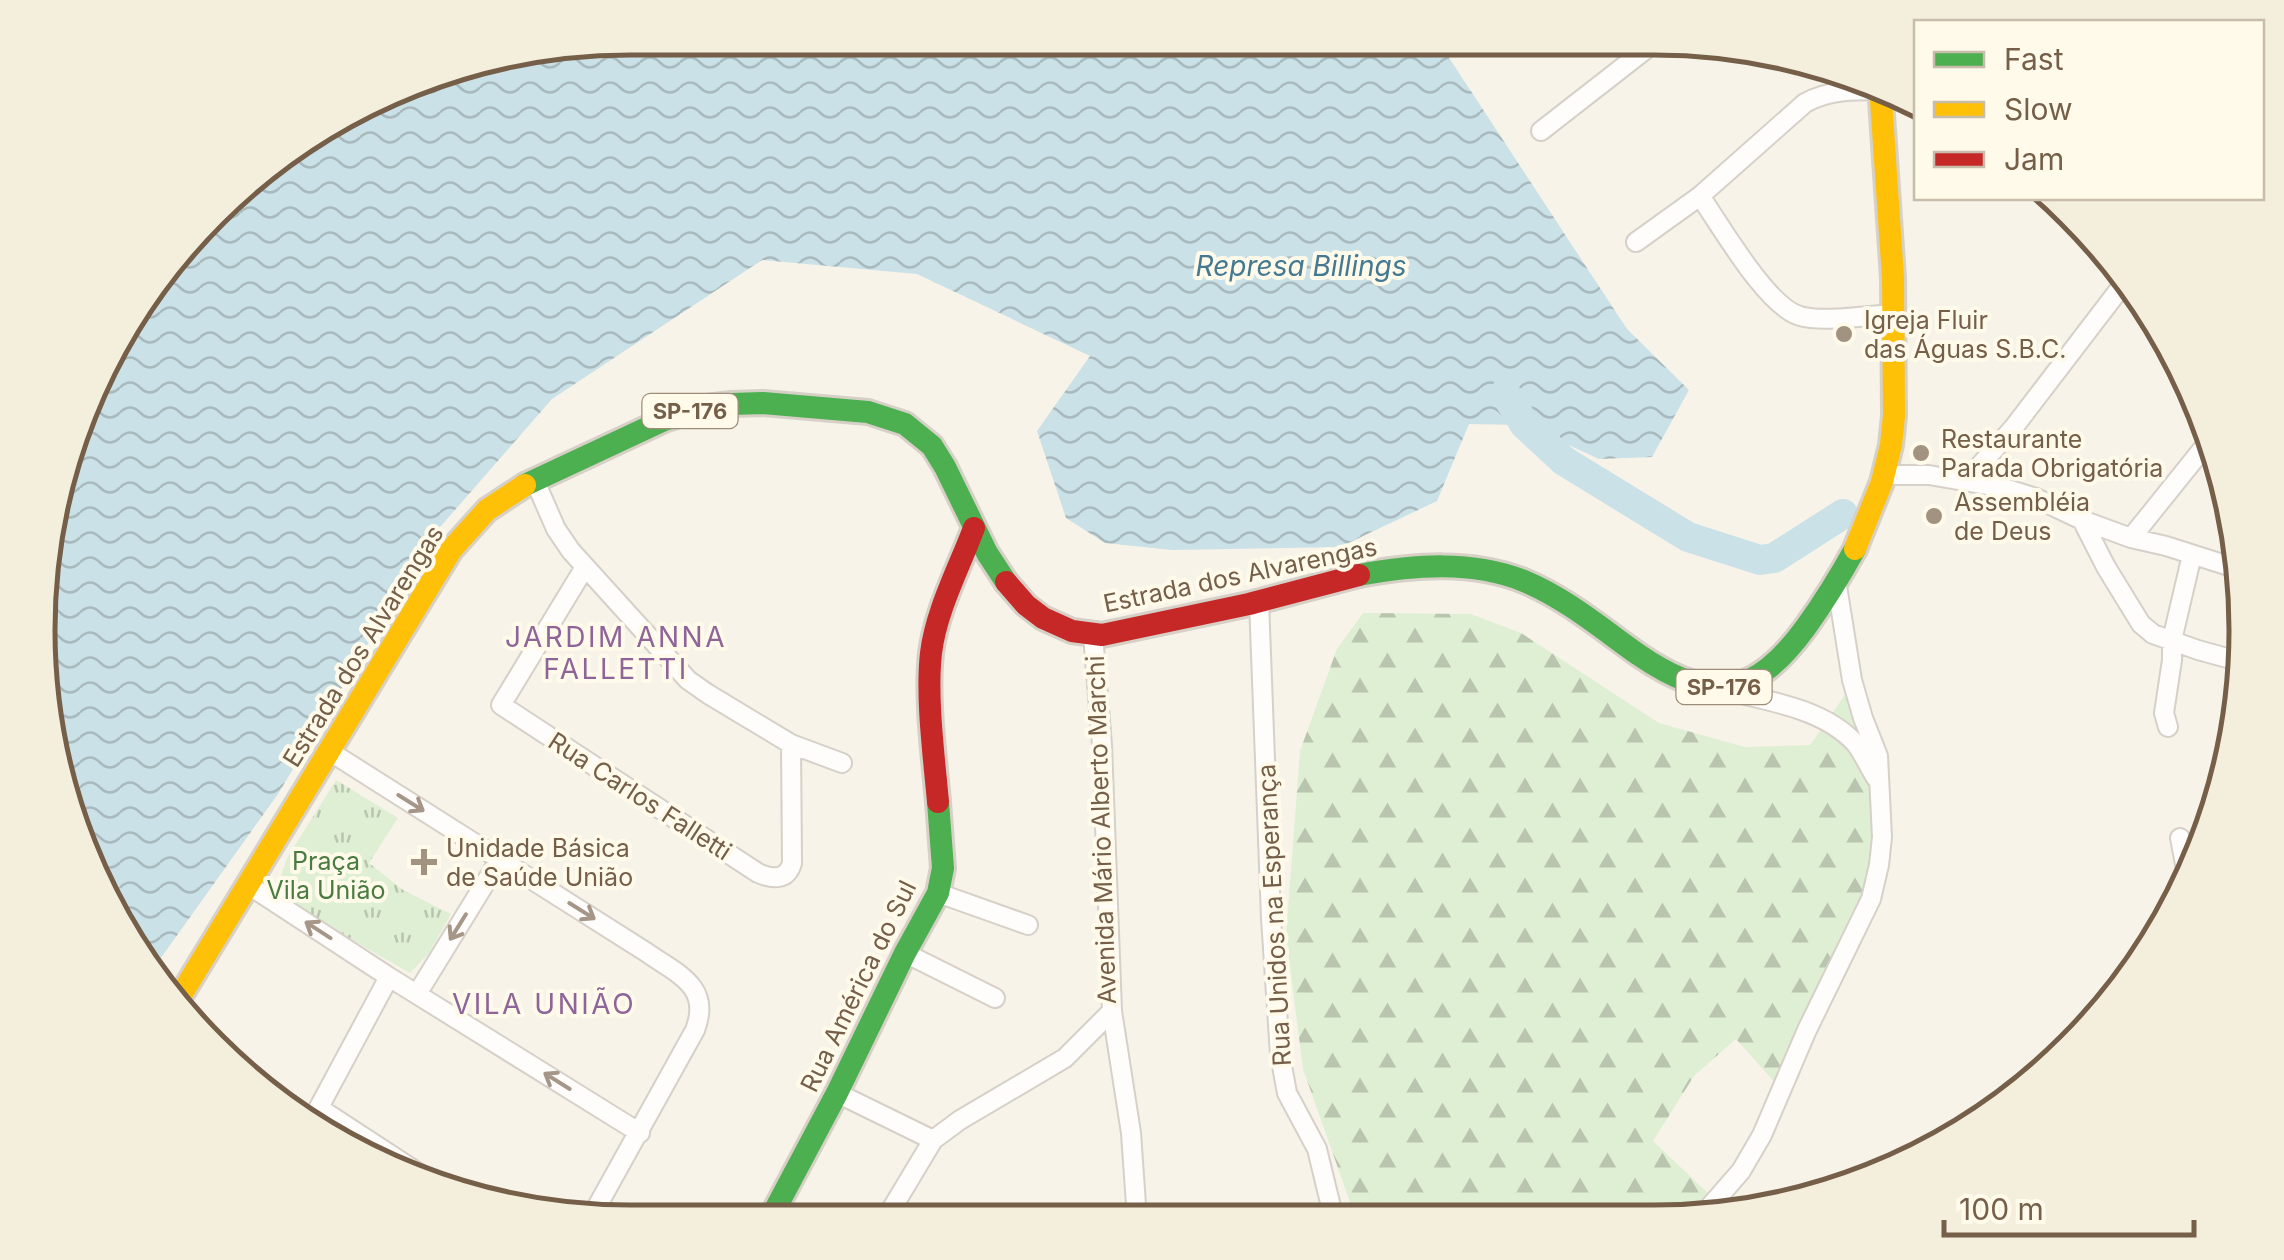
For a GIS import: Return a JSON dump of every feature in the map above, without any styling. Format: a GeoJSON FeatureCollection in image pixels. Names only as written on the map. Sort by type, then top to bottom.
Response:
{"type":"FeatureCollection","features":[{"type":"Feature","properties":{"kind":"main road","name":"SP-176"},"geometry":{"type":"LineString","coordinates":[[1714,688],[1738,686],[1764,675],[1781,661],[1836,585],[1864,529],[1884,475],[1894,414],[1895,314],[1881,102]]}},
{"type":"Feature","properties":{"kind":"main road","name":"Estrada dos Alvarengas"},"geometry":{"type":"LineString","coordinates":[[183,991],[450,550],[488,509],[535,481],[696,409],[735,403],[802,406],[890,416],[910,426],[940,456],[974,528],[1019,601],[1060,626],[1094,635],[1135,629],[1346,577],[1466,566],[1522,580],[1558,596],[1650,664],[1679,679],[1714,688]]}},
{"type":"Feature","properties":{"kind":"main road","name":"Rua América do Sul"},"geometry":{"type":"LineString","coordinates":[[777,1205],[938,893],[943,868],[931,653],[938,622],[974,528]]}},
{"type":"Feature","properties":{"kind":"street"},"geometry":{"type":"LineString","coordinates":[[1541,131],[1638,55]]}},
{"type":"Feature","properties":{"kind":"street"},"geometry":{"type":"LineString","coordinates":[[1636,242],[1700,196],[1805,103],[1814,97],[1851,90]]}},
{"type":"Feature","properties":{"kind":"street"},"geometry":{"type":"LineString","coordinates":[[1700,196],[1761,284],[1788,311],[1816,318],[1895,314]]}},
{"type":"Feature","properties":{"kind":"street"},"geometry":{"type":"LineString","coordinates":[[1967,480],[2014,427],[2118,291]]}},
{"type":"Feature","properties":{"kind":"street"},"geometry":{"type":"LineString","coordinates":[[2130,538],[2200,451]]}},
{"type":"Feature","properties":{"kind":"street"},"geometry":{"type":"LineString","coordinates":[[1884,475],[1967,480],[2036,498],[2130,538],[2225,565]]}},
{"type":"Feature","properties":{"kind":"street"},"geometry":{"type":"LineString","coordinates":[[535,481],[556,529],[584,568],[688,680],[791,744],[842,763]]}},
{"type":"Feature","properties":{"kind":"street"},"geometry":{"type":"LineString","coordinates":[[2082,520],[2141,624],[2153,634],[2228,658]]}},
{"type":"Feature","properties":{"kind":"street"},"geometry":{"type":"LineString","coordinates":[[2168,727],[2164,713],[2172,640],[2192,555]]}},
{"type":"Feature","properties":{"kind":"street","name":"Rua Carlos Falletti"},"geometry":{"type":"LineString","coordinates":[[584,568],[502,705],[758,873],[772,878],[790,871],[792,863],[791,744]]}},
{"type":"Feature","properties":{"kind":"street"},"geometry":{"type":"LineString","coordinates":[[1714,1202],[1741,1172],[1762,1135],[1871,898],[1879,865],[1882,837],[1878,756],[1852,680],[1836,585]]}},
{"type":"Feature","properties":{"kind":"street","name":"Rua Unidos na Esperança"},"geometry":{"type":"LineString","coordinates":[[1259,601],[1270,918],[1280,1055],[1287,1093],[1318,1149],[1331,1205]]}},
{"type":"Feature","properties":{"kind":"street","name":"Avenida Mário Alberto Marchi"},"geometry":{"type":"LineString","coordinates":[[893,1205],[933,1140],[1064,1058],[1112,1012],[1094,635]]}},
{"type":"Feature","properties":{"kind":"street"},"geometry":{"type":"LineString","coordinates":[[1714,688],[1807,713],[1835,726],[1856,744],[1879,782]]}},
{"type":"Feature","properties":{"kind":"street"},"geometry":{"type":"LineString","coordinates":[[329,751],[646,952],[688,981],[696,992],[701,1005],[695,1030],[599,1204]]}},
{"type":"Feature","properties":{"kind":"street"},"geometry":{"type":"LineString","coordinates":[[2180,838],[2183,854]]}},
{"type":"Feature","properties":{"kind":"street"},"geometry":{"type":"LineString","coordinates":[[417,994],[500,859]]}},
{"type":"Feature","properties":{"kind":"street"},"geometry":{"type":"LineString","coordinates":[[247,884],[640,1133]]}},
{"type":"Feature","properties":{"kind":"street"},"geometry":{"type":"LineString","coordinates":[[938,893],[1028,925]]}},
{"type":"Feature","properties":{"kind":"street"},"geometry":{"type":"LineString","coordinates":[[905,953],[995,998]]}},
{"type":"Feature","properties":{"kind":"street"},"geometry":{"type":"LineString","coordinates":[[316,1112],[389,977]]}},
{"type":"Feature","properties":{"kind":"street"},"geometry":{"type":"LineString","coordinates":[[1112,1012],[1131,1133],[1137,1205]]}},
{"type":"Feature","properties":{"kind":"street"},"geometry":{"type":"LineString","coordinates":[[837,1092],[933,1140]]}},
{"type":"Feature","properties":{"kind":"green space"},"geometry":{"type":"Polygon","coordinates":[[[1363,613],[1471,614],[1521,633],[1659,723],[1745,747],[1810,745],[1847,692],[1873,774],[1871,879],[1827,980],[1799,1025],[1777,1085],[1736,1039],[1694,1076],[1653,1141],[1710,1195],[1704,1203],[1351,1205],[1303,1069],[1286,936],[1300,751],[1337,649],[1363,613]]]}},
{"type":"Feature","properties":{"kind":"green space","name":"Praça Vila União"},"geometry":{"type":"Polygon","coordinates":[[[336,780],[398,818],[369,863],[403,890],[451,914],[429,953],[410,973],[286,902],[277,888],[287,858],[336,780]]]}},
{"type":"Feature","properties":{"kind":"water","name":"Represa Billings"},"geometry":{"type":"Polygon","coordinates":[[[630,55],[1447,55],[1627,329],[1689,390],[1652,457],[1599,459],[1525,425],[1469,424],[1437,501],[1340,547],[1172,550],[1105,543],[1066,518],[1037,431],[1090,356],[917,274],[762,260],[552,399],[434,534],[278,794],[160,960],[132,918],[99,850],[66,742],[56,668],[56,592],[75,481],[99,410],[132,342],[174,280],[223,223],[280,174],[342,132],[410,99],[481,75],[555,60],[630,55]]]}},
{"type":"Feature","properties":{"kind":"waterway"},"geometry":{"type":"LineString","coordinates":[[1505,393],[1525,425],[1564,461],[1688,537],[1760,560],[1774,558],[1843,514]]}},
{"type":"Feature","properties":{"kind":"traffic: fast"},"geometry":{"type":"LineString","coordinates":[[525,485],[664,420],[699,408],[763,403],[868,412],[905,424],[932,446],[1006,582]]}},
{"type":"Feature","properties":{"kind":"traffic: fast"},"geometry":{"type":"LineString","coordinates":[[1359,575],[1443,566],[1504,574],[1555,596],[1665,671],[1710,687],[1731,686],[1769,668],[1787,650],[1819,608],[1855,549]]}},
{"type":"Feature","properties":{"kind":"traffic: fast"},"geometry":{"type":"LineString","coordinates":[[778,1205],[938,893],[943,868],[938,802]]}},
{"type":"Feature","properties":{"kind":"traffic: slow"},"geometry":{"type":"LineString","coordinates":[[1855,549],[1882,482],[1894,416],[1893,278],[1881,102]]}},
{"type":"Feature","properties":{"kind":"traffic: slow"},"geometry":{"type":"LineString","coordinates":[[183,991],[451,550],[487,510],[525,485]]}},
{"type":"Feature","properties":{"kind":"traffic: jam"},"geometry":{"type":"LineString","coordinates":[[938,802],[930,708],[931,653],[943,606],[974,528]]}},
{"type":"Feature","properties":{"kind":"traffic: jam"},"geometry":{"type":"LineString","coordinates":[[1006,582],[1043,618],[1072,631],[1102,635],[1249,604],[1359,575]]}},
{"type":"Feature","properties":{"kind":"place","name":"Igreja Fluir das Águas S.B.C."},"geometry":{"type":"Point","coordinates":[1844,334]}},
{"type":"Feature","properties":{"kind":"place","name":"Restaurante Parada Obrigatória"},"geometry":{"type":"Point","coordinates":[1921,453]}},
{"type":"Feature","properties":{"kind":"place","name":"Assembléia de Deus"},"geometry":{"type":"Point","coordinates":[1934,516]}},
{"type":"Feature","properties":{"kind":"place","name":"Unidade Básica de Saúde União"},"geometry":{"type":"Point","coordinates":[424,862]}},
{"type":"Feature","properties":{"kind":"district","name":"JARDIM ANNA FALLETTI"},"geometry":{"type":"Point","coordinates":[616,653]}},
{"type":"Feature","properties":{"kind":"district","name":"VILA UNIÃO"},"geometry":{"type":"Point","coordinates":[544,1004]}}]}
